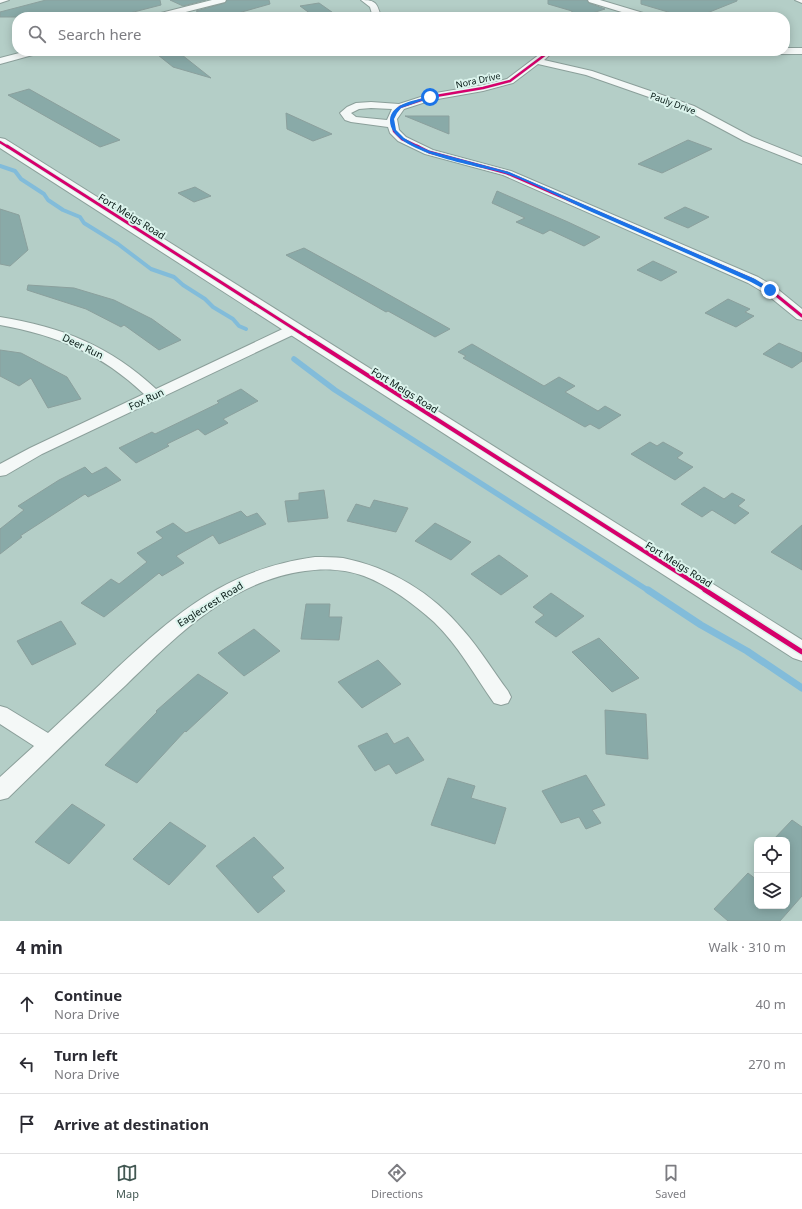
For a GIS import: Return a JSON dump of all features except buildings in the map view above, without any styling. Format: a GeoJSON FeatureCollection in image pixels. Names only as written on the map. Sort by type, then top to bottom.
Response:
{"type":"FeatureCollection","features":[{"type":"Feature","properties":{"kind":"street"},"geometry":{"type":"LineString","coordinates":[[0,1],[5,0]]}},
{"type":"Feature","properties":{"kind":"street"},"geometry":{"type":"LineString","coordinates":[[182,12],[222,0]]}},
{"type":"Feature","properties":{"kind":"street"},"geometry":{"type":"LineString","coordinates":[[365,0],[374,6],[376,12]]}},
{"type":"Feature","properties":{"kind":"street"},"geometry":{"type":"LineString","coordinates":[[592,0],[632,12]]}},
{"type":"Feature","properties":{"kind":"street"},"geometry":{"type":"LineString","coordinates":[[790,51],[802,51]]}},
{"type":"Feature","properties":{"kind":"street"},"geometry":{"type":"LineString","coordinates":[[0,61],[18,56]]}},
{"type":"Feature","properties":{"kind":"street","name":"Nora Drive"},"geometry":{"type":"LineString","coordinates":[[393,124],[355,120],[349,118],[345,113],[348,110],[360,106],[400,107],[430,97],[500,85],[510,81],[544,56]]}},
{"type":"Feature","properties":{"kind":"street","name":"Pauly Drive"},"geometry":{"type":"LineString","coordinates":[[537,61],[589,73],[690,108],[761,145],[802,161]]}},
{"type":"Feature","properties":{"kind":"street"},"geometry":{"type":"LineString","coordinates":[[400,107],[395,112],[392,119],[394,131],[402,139],[413,145],[429,152],[507,173],[753,280],[770,290],[802,316]]}},
{"type":"Feature","properties":{"kind":"street","name":"Fort Meigs Road"},"geometry":{"type":"LineString","coordinates":[[0,142],[801,650]]}},
{"type":"Feature","properties":{"kind":"street","name":"Deer Run"},"geometry":{"type":"LineString","coordinates":[[0,322],[37,328],[65,336],[89,346],[104,355],[145,386],[154,395]]}},
{"type":"Feature","properties":{"kind":"street","name":"Fox Run"},"geometry":{"type":"LineString","coordinates":[[0,471],[36,451],[294,329]]}},
{"type":"Feature","properties":{"kind":"street","name":"Eaglecrest Road"},"geometry":{"type":"LineString","coordinates":[[0,791],[175,626],[214,599],[242,583],[271,571],[304,564],[338,564],[365,570],[393,583],[442,619],[452,630],[501,697]]}},
{"type":"Feature","properties":{"kind":"street"},"geometry":{"type":"LineString","coordinates":[[0,714],[49,745]]}},
{"type":"Feature","properties":{"kind":"waterway"},"geometry":{"type":"LineString","coordinates":[[0,166],[15,171],[21,179],[44,194],[48,200],[63,210],[80,217],[84,223],[118,244],[151,269],[174,277],[183,285],[205,299],[213,307],[233,319],[239,326],[246,329]]}},
{"type":"Feature","properties":{"kind":"waterway"},"geometry":{"type":"LineString","coordinates":[[294,359],[335,390],[649,591]]}},
{"type":"Feature","properties":{"kind":"waterway"},"geometry":{"type":"LineString","coordinates":[[648,590],[701,625],[747,651],[802,688]]}},
{"type":"Feature","properties":{"kind":"cycle path"},"geometry":{"type":"LineString","coordinates":[[543,56],[510,81],[483,88],[430,97],[400,107],[395,112],[392,119],[394,131],[402,139],[429,152],[507,173],[753,280],[770,290],[802,316]]}},
{"type":"Feature","properties":{"kind":"cycle path"},"geometry":{"type":"LineString","coordinates":[[0,142],[802,652]]}},
{"type":"Feature","properties":{"kind":"route"},"geometry":{"type":"LineString","coordinates":[[430,97],[400,107],[395,112],[392,119],[394,131],[402,139],[429,152],[507,173],[753,280],[770,290]]}}]}
